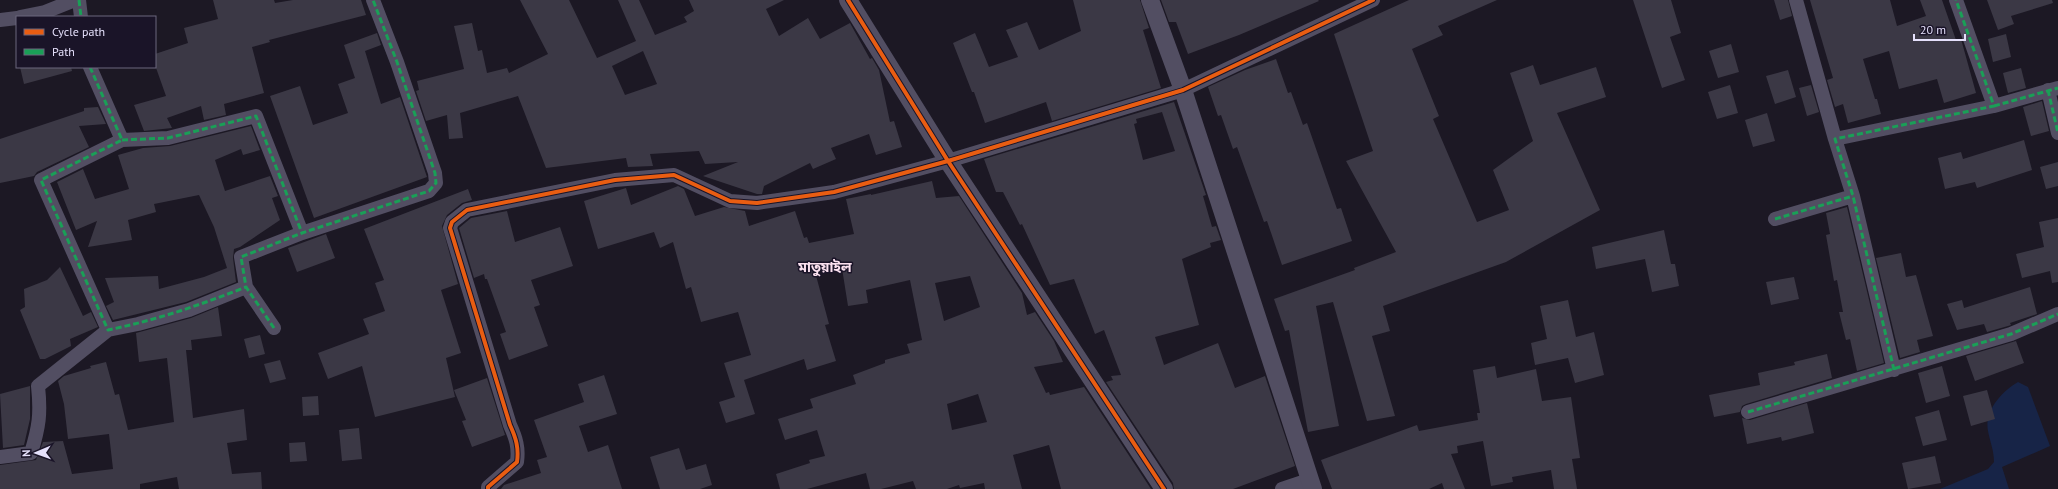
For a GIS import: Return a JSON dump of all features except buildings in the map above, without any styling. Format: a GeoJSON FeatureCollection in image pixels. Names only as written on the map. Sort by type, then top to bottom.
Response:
{"type":"FeatureCollection","features":[{"type":"Feature","properties":{"kind":"street"},"geometry":{"type":"LineString","coordinates":[[24,16],[46,12],[75,0]]}},
{"type":"Feature","properties":{"kind":"street"},"geometry":{"type":"LineString","coordinates":[[79,0],[81,16]]}},
{"type":"Feature","properties":{"kind":"street"},"geometry":{"type":"LineString","coordinates":[[274,328],[246,287],[241,257],[302,233],[429,191],[436,183],[436,173],[397,62],[373,0]]}},
{"type":"Feature","properties":{"kind":"street"},"geometry":{"type":"LineString","coordinates":[[848,0],[948,161],[1164,489]]}},
{"type":"Feature","properties":{"kind":"street"},"geometry":{"type":"LineString","coordinates":[[1150,0],[1183,90],[1311,485],[1282,489]]}},
{"type":"Feature","properties":{"kind":"street"},"geometry":{"type":"LineString","coordinates":[[488,489],[488,487],[517,462],[518,452],[517,442],[510,425],[450,228],[452,222],[467,210],[615,180],[674,175],[730,201],[757,203],[834,192],[948,161],[1183,90],[1372,0]]}},
{"type":"Feature","properties":{"kind":"street"},"geometry":{"type":"LineString","coordinates":[[1796,0],[1835,139],[1853,196],[1894,370]]}},
{"type":"Feature","properties":{"kind":"street"},"geometry":{"type":"LineString","coordinates":[[1956,0],[1994,106]]}},
{"type":"Feature","properties":{"kind":"street"},"geometry":{"type":"LineString","coordinates":[[0,20],[16,17]]}},
{"type":"Feature","properties":{"kind":"street"},"geometry":{"type":"LineString","coordinates":[[90,68],[122,140]]}},
{"type":"Feature","properties":{"kind":"street"},"geometry":{"type":"LineString","coordinates":[[1835,139],[1994,106],[2053,89],[2058,133]]}},
{"type":"Feature","properties":{"kind":"street"},"geometry":{"type":"LineString","coordinates":[[108,330],[41,180],[122,140],[168,138],[256,116],[302,233]]}},
{"type":"Feature","properties":{"kind":"street"},"geometry":{"type":"LineString","coordinates":[[1775,219],[1853,196]]}},
{"type":"Feature","properties":{"kind":"street"},"geometry":{"type":"LineString","coordinates":[[0,457],[31,453],[39,428],[41,408],[38,386],[108,330],[138,324],[189,310],[246,287]]}},
{"type":"Feature","properties":{"kind":"street"},"geometry":{"type":"LineString","coordinates":[[1748,412],[1894,370],[2011,334],[2058,314]]}},
{"type":"Feature","properties":{"kind":"water"},"geometry":{"type":"Polygon","coordinates":[[[2018,382],[2028,387],[2050,446],[2002,467],[2009,489],[1940,489],[1988,469],[1994,462],[1987,424],[1989,416],[2000,396],[2018,382]]]}},
{"type":"Feature","properties":{"kind":"marked path"},"geometry":{"type":"LineString","coordinates":[[79,0],[81,16]]}},
{"type":"Feature","properties":{"kind":"marked path"},"geometry":{"type":"LineString","coordinates":[[274,328],[246,287],[241,257],[302,233],[429,191],[436,183],[435,173],[397,62],[373,0]]}},
{"type":"Feature","properties":{"kind":"marked path"},"geometry":{"type":"LineString","coordinates":[[1894,370],[1853,196],[1835,139],[1994,106],[1956,0]]}},
{"type":"Feature","properties":{"kind":"marked path"},"geometry":{"type":"LineString","coordinates":[[90,68],[122,140],[41,180],[108,330],[144,322],[178,312],[246,287]]}},
{"type":"Feature","properties":{"kind":"marked path"},"geometry":{"type":"LineString","coordinates":[[1994,106],[2058,88]]}},
{"type":"Feature","properties":{"kind":"marked path"},"geometry":{"type":"LineString","coordinates":[[2048,90],[2058,133]]}},
{"type":"Feature","properties":{"kind":"marked path"},"geometry":{"type":"LineString","coordinates":[[122,140],[168,138],[256,116],[302,233]]}},
{"type":"Feature","properties":{"kind":"marked path"},"geometry":{"type":"LineString","coordinates":[[1775,219],[1853,196]]}},
{"type":"Feature","properties":{"kind":"marked path"},"geometry":{"type":"LineString","coordinates":[[1748,412],[2011,334],[2058,314]]}},
{"type":"Feature","properties":{"kind":"cycle path"},"geometry":{"type":"LineString","coordinates":[[848,0],[948,161],[1164,489]]}},
{"type":"Feature","properties":{"kind":"cycle path"},"geometry":{"type":"LineString","coordinates":[[488,489],[488,487],[517,462],[518,452],[450,228],[452,222],[467,210],[615,180],[674,175],[730,201],[757,203],[834,192],[948,161],[1183,90],[1373,0]]}},
{"type":"Feature","properties":{"kind":"district","name":"মাতুয়াইল"},"geometry":{"type":"Point","coordinates":[825,267]}}]}
